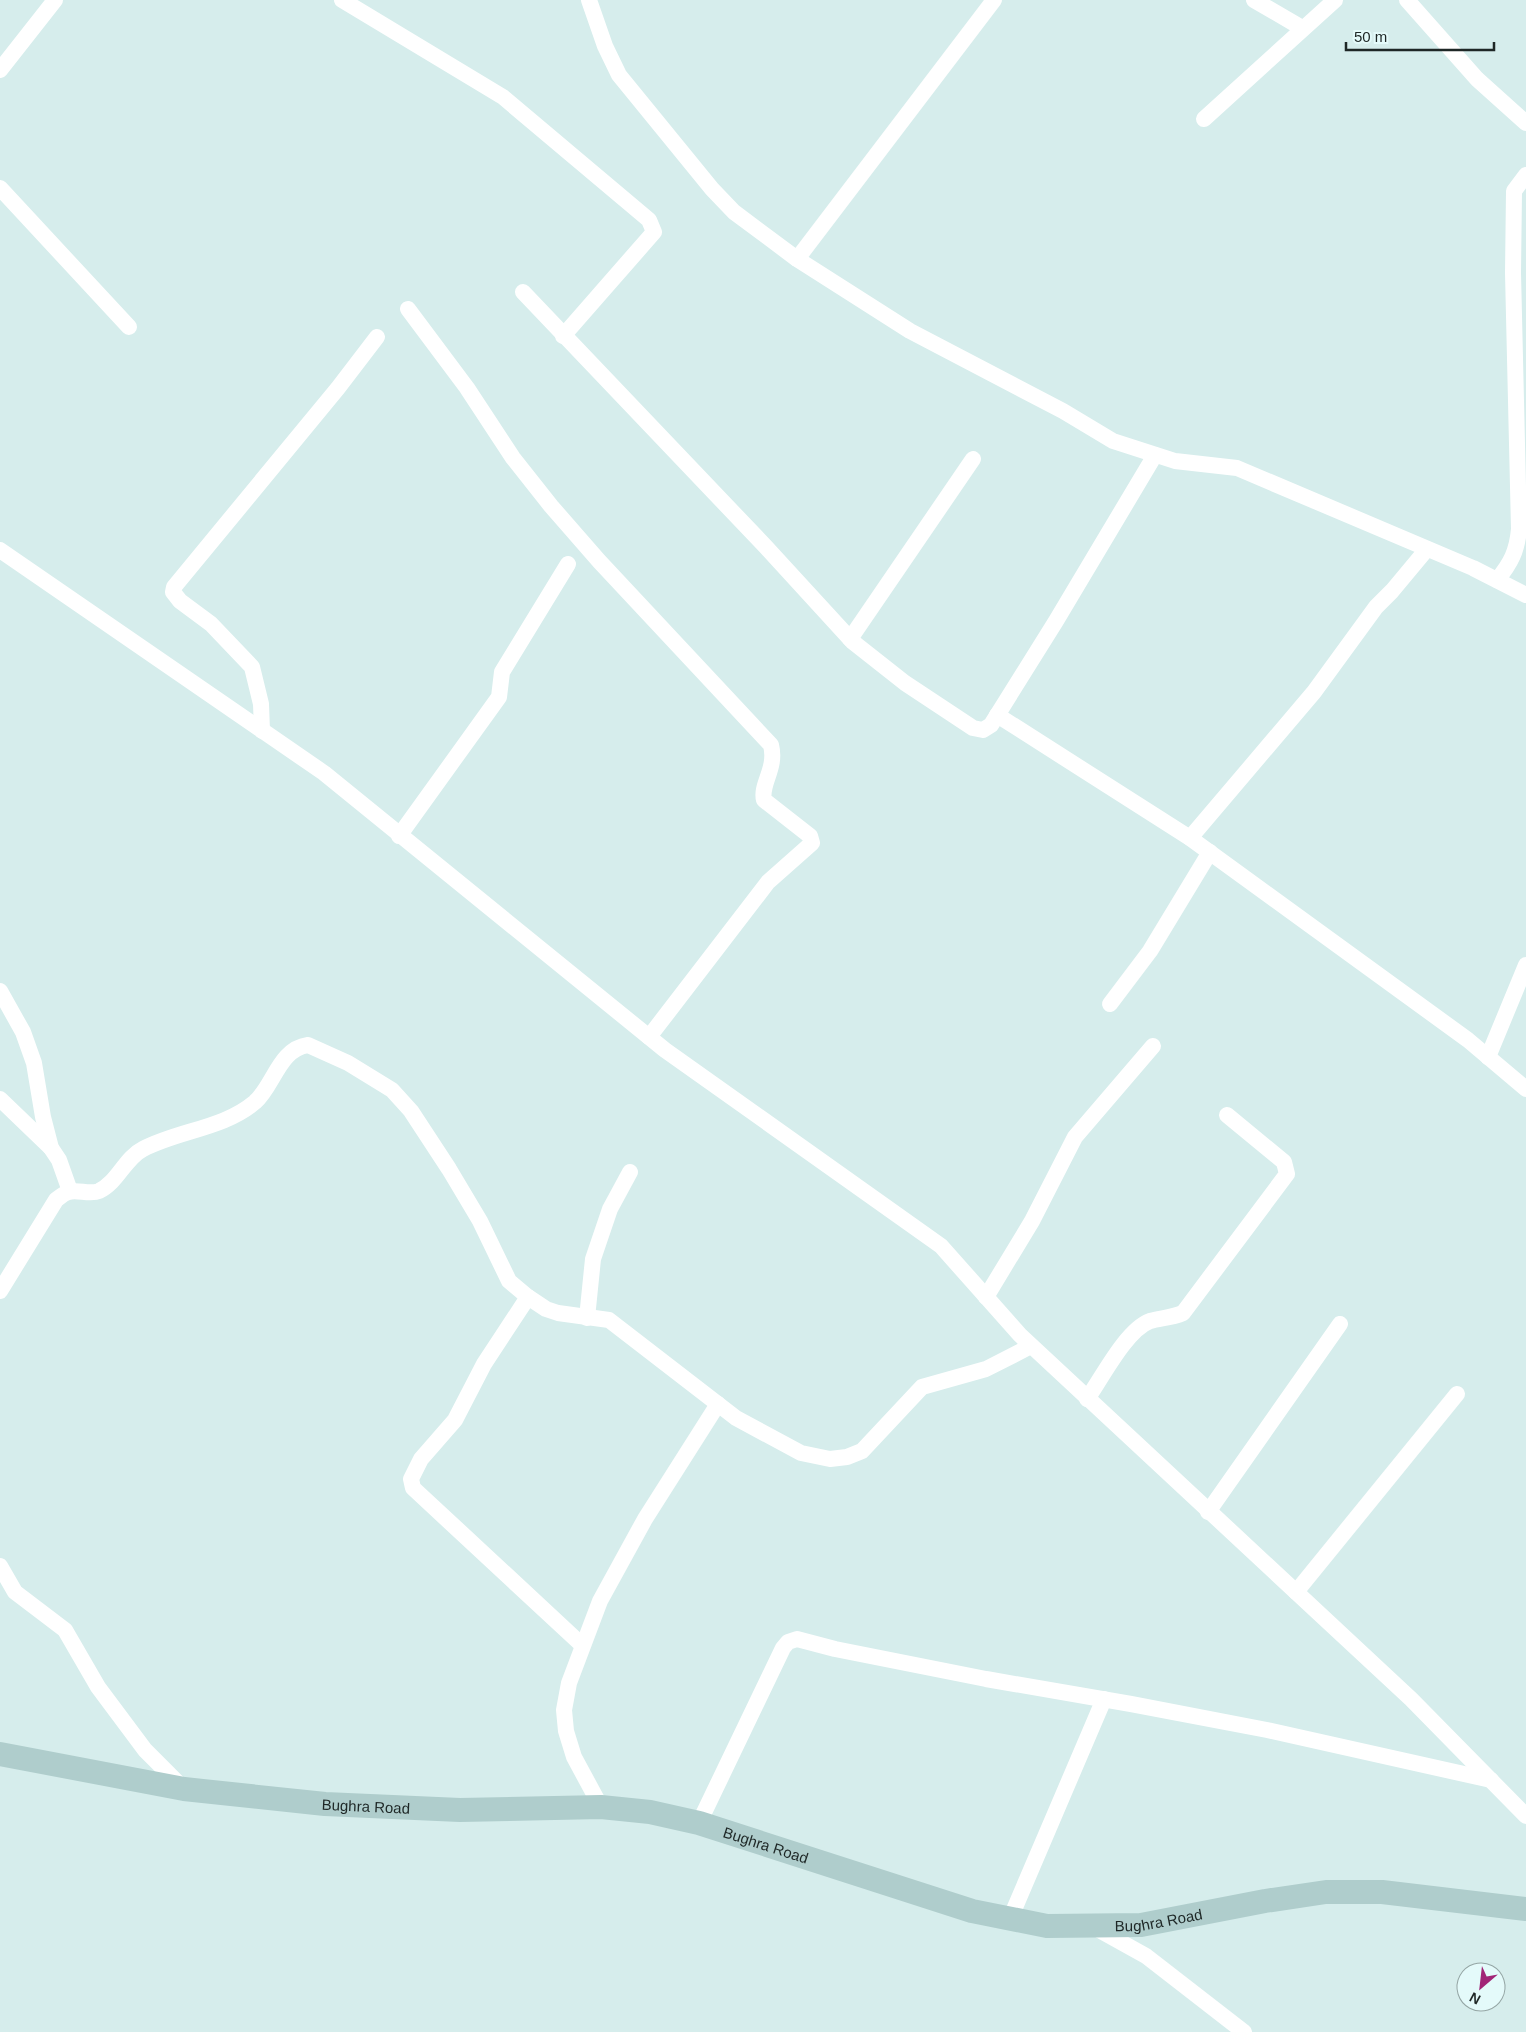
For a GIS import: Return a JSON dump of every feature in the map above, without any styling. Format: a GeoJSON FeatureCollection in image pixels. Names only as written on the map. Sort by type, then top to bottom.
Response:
{"type":"FeatureCollection","features":[{"type":"Feature","properties":{"kind":"street"},"geometry":{"type":"LineString","coordinates":[[0,70],[55,0]]}},
{"type":"Feature","properties":{"kind":"street"},"geometry":{"type":"LineString","coordinates":[[342,0],[503,97],[649,220],[654,232],[563,336]]}},
{"type":"Feature","properties":{"kind":"street"},"geometry":{"type":"LineString","coordinates":[[589,0],[605,46],[619,75],[658,124],[734,212],[796,259],[910,332],[1063,411],[1113,441],[1175,461],[1237,468],[1497,580],[1526,596]]}},
{"type":"Feature","properties":{"kind":"street"},"geometry":{"type":"LineString","coordinates":[[796,259],[994,0]]}},
{"type":"Feature","properties":{"kind":"street"},"geometry":{"type":"LineString","coordinates":[[1254,0],[1302,28]]}},
{"type":"Feature","properties":{"kind":"street"},"geometry":{"type":"LineString","coordinates":[[1204,119],[1335,0]]}},
{"type":"Feature","properties":{"kind":"street"},"geometry":{"type":"LineString","coordinates":[[1407,0],[1476,79],[1526,123]]}},
{"type":"Feature","properties":{"kind":"street"},"geometry":{"type":"LineString","coordinates":[[1497,580],[1511,564],[1517,548],[1519,529],[1513,273],[1514,191],[1526,175]]}},
{"type":"Feature","properties":{"kind":"street"},"geometry":{"type":"LineString","coordinates":[[0,188],[129,327]]}},
{"type":"Feature","properties":{"kind":"street"},"geometry":{"type":"LineString","coordinates":[[523,292],[765,546],[850,639],[905,683],[973,728],[983,730],[991,725],[1155,455]]}},
{"type":"Feature","properties":{"kind":"street"},"geometry":{"type":"LineString","coordinates":[[408,309],[467,388],[513,458],[551,506],[599,561],[771,745],[773,766],[762,794],[764,800],[810,836],[812,843],[807,850],[768,882],[649,1037]]}},
{"type":"Feature","properties":{"kind":"street"},"geometry":{"type":"LineString","coordinates":[[262,731],[261,704],[252,667],[211,624],[180,601],[173,592],[174,587],[338,388],[377,337]]}},
{"type":"Feature","properties":{"kind":"street"},"geometry":{"type":"LineString","coordinates":[[850,639],[973,459]]}},
{"type":"Feature","properties":{"kind":"street"},"geometry":{"type":"LineString","coordinates":[[1190,838],[1314,692],[1376,607],[1427,549]]}},
{"type":"Feature","properties":{"kind":"street"},"geometry":{"type":"LineString","coordinates":[[0,550],[324,773],[399,836],[649,1037],[941,1246],[1031,1346],[1411,1698],[1526,1816]]}},
{"type":"Feature","properties":{"kind":"street"},"geometry":{"type":"LineString","coordinates":[[399,836],[500,698],[502,672],[568,564]]}},
{"type":"Feature","properties":{"kind":"street"},"geometry":{"type":"LineString","coordinates":[[997,715],[1210,852],[1468,1040],[1526,1089]]}},
{"type":"Feature","properties":{"kind":"street"},"geometry":{"type":"LineString","coordinates":[[1110,1004],[1150,951],[1210,852]]}},
{"type":"Feature","properties":{"kind":"street"},"geometry":{"type":"LineString","coordinates":[[1488,1057],[1526,965]]}},
{"type":"Feature","properties":{"kind":"street"},"geometry":{"type":"LineString","coordinates":[[0,991],[23,1032],[34,1062],[43,1117],[51,1148],[61,1166],[70,1191]]}},
{"type":"Feature","properties":{"kind":"street"},"geometry":{"type":"LineString","coordinates":[[0,1291],[56,1200],[70,1191],[98,1191],[109,1183],[140,1151],[166,1139],[211,1126],[233,1116],[256,1101],[280,1065],[294,1050],[308,1046],[361,1070],[392,1090],[433,1142],[480,1221],[509,1281],[528,1297],[546,1309],[558,1313],[609,1320],[718,1404],[756,1430],[801,1453],[830,1459],[847,1457],[862,1451],[922,1387],[986,1369],[1031,1346]]}},
{"type":"Feature","properties":{"kind":"street"},"geometry":{"type":"LineString","coordinates":[[986,1297],[1032,1221],[1075,1137],[1153,1046]]}},
{"type":"Feature","properties":{"kind":"street"},"geometry":{"type":"LineString","coordinates":[[0,1099],[51,1148]]}},
{"type":"Feature","properties":{"kind":"street"},"geometry":{"type":"LineString","coordinates":[[1087,1399],[1132,1334],[1149,1321],[1168,1319],[1183,1313],[1287,1174],[1284,1162],[1228,1115]]}},
{"type":"Feature","properties":{"kind":"street"},"geometry":{"type":"LineString","coordinates":[[587,1318],[594,1259],[610,1209],[630,1172]]}},
{"type":"Feature","properties":{"kind":"street"},"geometry":{"type":"LineString","coordinates":[[528,1297],[484,1364],[455,1420],[421,1459],[411,1479],[413,1488],[582,1645]]}},
{"type":"Feature","properties":{"kind":"street"},"geometry":{"type":"LineString","coordinates":[[1208,1512],[1340,1324]]}},
{"type":"Feature","properties":{"kind":"street"},"geometry":{"type":"LineString","coordinates":[[1296,1592],[1457,1394]]}},
{"type":"Feature","properties":{"kind":"street"},"geometry":{"type":"LineString","coordinates":[[601,1807],[574,1757],[566,1731],[564,1710],[569,1684],[600,1601],[645,1519],[718,1404]]}},
{"type":"Feature","properties":{"kind":"street"},"geometry":{"type":"LineString","coordinates":[[0,1566],[16,1592],[65,1630],[98,1687],[146,1750],[184,1789]]}},
{"type":"Feature","properties":{"kind":"street"},"geometry":{"type":"LineString","coordinates":[[699,1823],[783,1648],[788,1642],[797,1639],[835,1649],[986,1679],[1267,1730],[1491,1780]]}},
{"type":"Feature","properties":{"kind":"street"},"geometry":{"type":"LineString","coordinates":[[1010,1919],[1104,1699]]}},
{"type":"Feature","properties":{"kind":"street","name":"Bughra Road"},"geometry":{"type":"LineString","coordinates":[[0,1754],[184,1789],[335,1804],[460,1810],[601,1807],[650,1812],[699,1823],[972,1911],[1047,1926],[1142,1925],[1265,1900],[1326,1892],[1382,1892],[1526,1909]]}},
{"type":"Feature","properties":{"kind":"street"},"geometry":{"type":"LineString","coordinates":[[1091,1926],[1146,1956],[1244,2032]]}}]}
